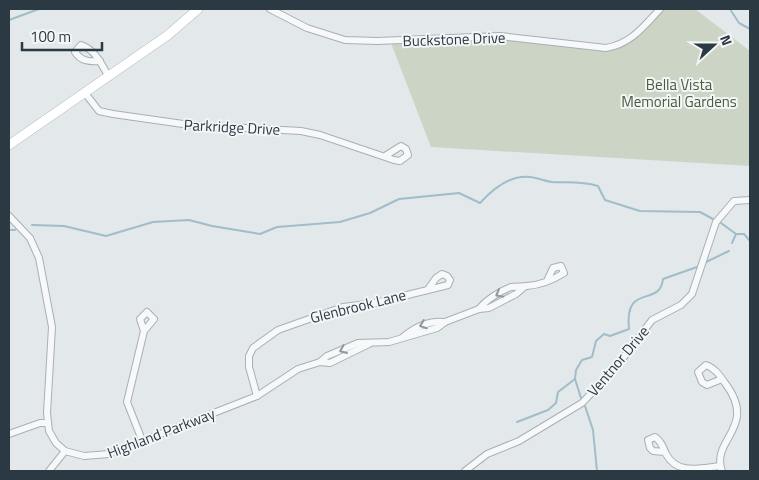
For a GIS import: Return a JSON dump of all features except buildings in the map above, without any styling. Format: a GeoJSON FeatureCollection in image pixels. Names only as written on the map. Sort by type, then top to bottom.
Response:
{"type":"FeatureCollection","features":[{"type":"Feature","properties":{"kind":"main road"},"geometry":{"type":"LineString","coordinates":[[9,145],[168,35],[198,9]]}},
{"type":"Feature","properties":{"kind":"street","name":"Buckstone Drive"},"geometry":{"type":"LineString","coordinates":[[270,9],[307,28],[345,40],[378,41],[500,36],[606,48],[623,44],[629,40],[660,9]]}},
{"type":"Feature","properties":{"kind":"street"},"geometry":{"type":"LineString","coordinates":[[100,61],[109,76]]}},
{"type":"Feature","properties":{"kind":"street","name":"Parkridge Drive"},"geometry":{"type":"LineString","coordinates":[[85,93],[99,110],[113,114],[190,125],[300,131],[320,135],[385,156]]}},
{"type":"Feature","properties":{"kind":"street","name":"Ventnor Drive"},"geometry":{"type":"LineString","coordinates":[[465,471],[487,454],[519,440],[582,403],[618,366],[652,320],[681,305],[692,294],[716,222],[734,201],[750,200]]}},
{"type":"Feature","properties":{"kind":"street"},"geometry":{"type":"LineString","coordinates":[[9,216],[30,238],[39,258],[52,327],[47,423],[56,443],[65,451],[54,468],[49,471]]}},
{"type":"Feature","properties":{"kind":"street","name":"Highland Parkway"},"geometry":{"type":"LineString","coordinates":[[65,451],[84,456],[100,456],[257,396],[298,370],[320,362],[327,356],[358,343],[389,342],[403,337],[422,334],[445,322],[479,309],[489,308],[516,294],[524,287],[547,282]]}},
{"type":"Feature","properties":{"kind":"street","name":"Glenbrook Lane"},"geometry":{"type":"LineString","coordinates":[[257,396],[249,368],[249,356],[254,348],[278,330],[343,307],[375,303],[429,288]]}},
{"type":"Feature","properties":{"kind":"street"},"geometry":{"type":"LineString","coordinates":[[142,440],[127,402],[144,331]]}},
{"type":"Feature","properties":{"kind":"street"},"geometry":{"type":"LineString","coordinates":[[665,452],[670,462],[682,468],[721,468],[720,459],[739,420],[740,408],[736,397],[722,380]]}},
{"type":"Feature","properties":{"kind":"street"},"geometry":{"type":"LineString","coordinates":[[9,434],[40,423],[47,423]]}},
{"type":"Feature","properties":{"kind":"green space","name":"Bella Vista Memorial Gardens"},"geometry":{"type":"Polygon","coordinates":[[[662,9],[695,9],[750,51],[750,166],[431,147],[391,43],[505,39],[610,49],[629,43],[662,9]]]}},
{"type":"Feature","properties":{"kind":"waterway"},"geometry":{"type":"LineString","coordinates":[[9,20],[39,9]]}},
{"type":"Feature","properties":{"kind":"waterway"},"geometry":{"type":"LineString","coordinates":[[730,9],[739,23],[750,29]]}},
{"type":"Feature","properties":{"kind":"waterway"},"geometry":{"type":"LineString","coordinates":[[32,225],[64,226],[106,236],[153,222],[189,220],[260,234],[277,227],[340,222],[370,213],[399,199],[459,193],[480,203],[502,184],[509,180],[523,177],[533,177],[552,182],[592,184],[598,186],[605,200],[640,211],[700,212],[713,219]]}},
{"type":"Feature","properties":{"kind":"waterway"},"geometry":{"type":"LineString","coordinates":[[721,223],[736,234],[744,234],[750,241]]}},
{"type":"Feature","properties":{"kind":"waterway"},"geometry":{"type":"LineString","coordinates":[[9,230],[15,230]]}},
{"type":"Feature","properties":{"kind":"waterway"},"geometry":{"type":"LineString","coordinates":[[732,243],[736,234]]}},
{"type":"Feature","properties":{"kind":"waterway"},"geometry":{"type":"LineString","coordinates":[[706,262],[729,251]]}},
{"type":"Feature","properties":{"kind":"waterway"},"geometry":{"type":"LineString","coordinates":[[517,422],[548,410],[556,403],[558,392],[575,379],[576,370],[582,360],[592,357],[596,341],[604,334],[610,336],[629,329],[629,315],[632,305],[637,300],[656,292],[660,288],[663,279],[697,267]]}},
{"type":"Feature","properties":{"kind":"waterway"},"geometry":{"type":"LineString","coordinates":[[575,379],[581,398]]}},
{"type":"Feature","properties":{"kind":"waterway"},"geometry":{"type":"LineString","coordinates":[[585,406],[593,430],[597,471]]}}]}
